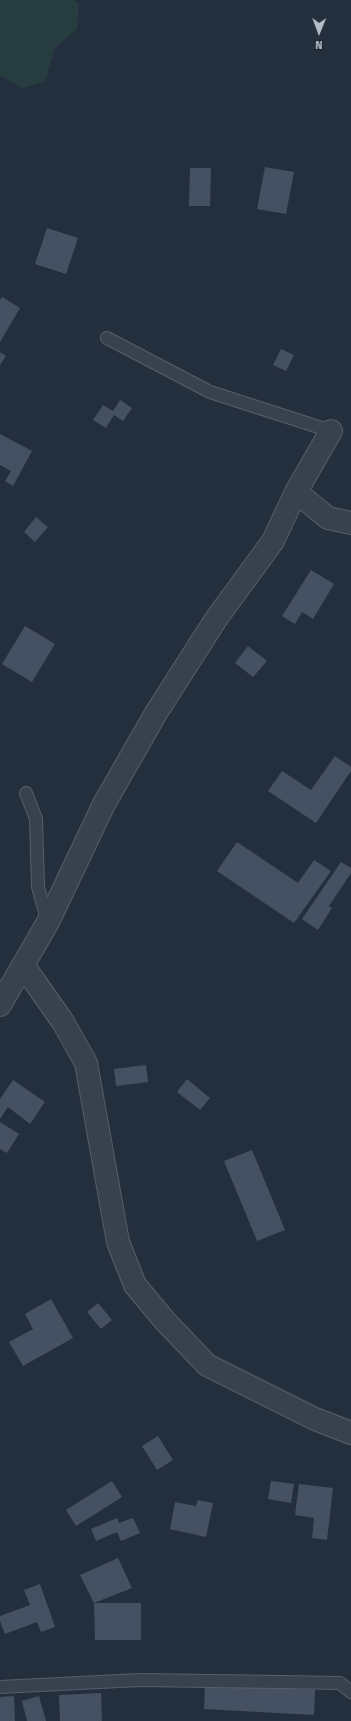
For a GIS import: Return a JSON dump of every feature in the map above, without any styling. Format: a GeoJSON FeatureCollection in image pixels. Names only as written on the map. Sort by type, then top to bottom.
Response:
{"type":"FeatureCollection","features":[{"type":"Feature","properties":{"kind":"street"},"geometry":{"type":"LineString","coordinates":[[0,1005],[48,922],[104,804],[156,713],[216,619],[273,541],[296,492],[331,430]]}},
{"type":"Feature","properties":{"kind":"street"},"geometry":{"type":"LineString","coordinates":[[296,492],[328,518],[351,523]]}},
{"type":"Feature","properties":{"kind":"street"},"geometry":{"type":"LineString","coordinates":[[23,965],[63,1022],[86,1063],[118,1242],[135,1285],[165,1321],[207,1365],[315,1419],[351,1433]]}},
{"type":"Feature","properties":{"kind":"lane"},"geometry":{"type":"LineString","coordinates":[[107,338],[210,392],[331,430]]}},
{"type":"Feature","properties":{"kind":"lane"},"geometry":{"type":"LineString","coordinates":[[26,793],[36,819],[38,887],[48,922]]}},
{"type":"Feature","properties":{"kind":"lane"},"geometry":{"type":"LineString","coordinates":[[0,1687],[139,1680],[258,1681],[340,1683],[351,1692]]}},
{"type":"Feature","properties":{"kind":"green space"},"geometry":{"type":"Polygon","coordinates":[[[0,0],[74,0],[79,4],[77,29],[55,48],[45,82],[22,88],[0,76],[0,0]]]}},
{"type":"Feature","properties":{"kind":"building"},"geometry":{"type":"Polygon","coordinates":[[[265,167],[294,172],[286,214],[257,209],[265,167]]]}},
{"type":"Feature","properties":{"kind":"building"},"geometry":{"type":"Polygon","coordinates":[[[190,168],[211,168],[210,206],[189,206],[190,168]]]}},
{"type":"Feature","properties":{"kind":"building"},"geometry":{"type":"Polygon","coordinates":[[[47,228],[78,238],[66,274],[35,264],[47,228]]]}},
{"type":"Feature","properties":{"kind":"building"},"geometry":{"type":"Polygon","coordinates":[[[2,297],[20,308],[0,342],[0,300],[2,297]]]}},
{"type":"Feature","properties":{"kind":"building"},"geometry":{"type":"Polygon","coordinates":[[[281,349],[294,355],[286,371],[273,365],[281,349]]]}},
{"type":"Feature","properties":{"kind":"building"},"geometry":{"type":"Polygon","coordinates":[[[0,352],[6,356],[0,365],[0,352]]]}},
{"type":"Feature","properties":{"kind":"building"},"geometry":{"type":"Polygon","coordinates":[[[120,400],[132,408],[123,421],[114,415],[106,428],[93,420],[103,405],[113,411],[120,400]]]}},
{"type":"Feature","properties":{"kind":"building"},"geometry":{"type":"Polygon","coordinates":[[[0,434],[32,451],[13,486],[5,481],[11,471],[0,465],[0,434]]]}},
{"type":"Feature","properties":{"kind":"building"},"geometry":{"type":"Polygon","coordinates":[[[36,517],[48,527],[35,542],[24,532],[36,517]]]}},
{"type":"Feature","properties":{"kind":"building"},"geometry":{"type":"Polygon","coordinates":[[[311,570],[334,584],[313,619],[302,612],[295,624],[282,616],[311,570]]]}},
{"type":"Feature","properties":{"kind":"building"},"geometry":{"type":"Polygon","coordinates":[[[25,626],[55,644],[32,682],[2,664],[25,626]]]}},
{"type":"Feature","properties":{"kind":"building"},"geometry":{"type":"Polygon","coordinates":[[[248,646],[267,661],[253,677],[235,663],[248,646]]]}},
{"type":"Feature","properties":{"kind":"building"},"geometry":{"type":"Polygon","coordinates":[[[335,756],[351,767],[351,771],[316,823],[268,791],[282,771],[311,790],[335,756]]]}},
{"type":"Feature","properties":{"kind":"building"},"geometry":{"type":"Polygon","coordinates":[[[237,842],[298,883],[314,860],[331,871],[294,923],[217,871],[237,842]]]}},
{"type":"Feature","properties":{"kind":"building"},"geometry":{"type":"Polygon","coordinates":[[[341,862],[351,868],[351,873],[329,906],[332,908],[318,930],[302,919],[341,862]]]}},
{"type":"Feature","properties":{"kind":"building"},"geometry":{"type":"Polygon","coordinates":[[[146,1065],[148,1082],[116,1086],[114,1069],[146,1065]]]}},
{"type":"Feature","properties":{"kind":"building"},"geometry":{"type":"Polygon","coordinates":[[[187,1079],[210,1098],[200,1110],[177,1092],[187,1079]]]}},
{"type":"Feature","properties":{"kind":"building"},"geometry":{"type":"Polygon","coordinates":[[[13,1080],[45,1102],[30,1124],[8,1107],[0,1119],[0,1099],[13,1080]]]}},
{"type":"Feature","properties":{"kind":"building"},"geometry":{"type":"Polygon","coordinates":[[[0,1122],[19,1134],[7,1153],[0,1149],[0,1122]]]}},
{"type":"Feature","properties":{"kind":"building"},"geometry":{"type":"Polygon","coordinates":[[[252,1150],[285,1230],[257,1241],[224,1161],[252,1150]]]}},
{"type":"Feature","properties":{"kind":"building"},"geometry":{"type":"Polygon","coordinates":[[[51,1299],[73,1338],[23,1366],[9,1342],[33,1329],[25,1314],[51,1299]]]}},
{"type":"Feature","properties":{"kind":"building"},"geometry":{"type":"Polygon","coordinates":[[[98,1303],[112,1320],[101,1329],[87,1312],[98,1303]]]}},
{"type":"Feature","properties":{"kind":"building"},"geometry":{"type":"Polygon","coordinates":[[[158,1436],[173,1460],[157,1470],[142,1446],[158,1436]]]}},
{"type":"Feature","properties":{"kind":"building"},"geometry":{"type":"Polygon","coordinates":[[[112,1481],[122,1497],[76,1526],[66,1510],[112,1481]]]}},
{"type":"Feature","properties":{"kind":"building"},"geometry":{"type":"Polygon","coordinates":[[[271,1481],[294,1484],[291,1503],[268,1499],[271,1481]]]}},
{"type":"Feature","properties":{"kind":"building"},"geometry":{"type":"Polygon","coordinates":[[[299,1484],[333,1488],[327,1540],[312,1538],[314,1518],[295,1515],[299,1484]]]}},
{"type":"Feature","properties":{"kind":"building"},"geometry":{"type":"Polygon","coordinates":[[[198,1500],[213,1503],[206,1537],[170,1529],[175,1502],[196,1506],[198,1500]]]}},
{"type":"Feature","properties":{"kind":"building"},"geometry":{"type":"Polygon","coordinates":[[[117,1518],[119,1523],[133,1518],[140,1533],[121,1541],[117,1532],[96,1541],[91,1529],[117,1518]]]}},
{"type":"Feature","properties":{"kind":"building"},"geometry":{"type":"Polygon","coordinates":[[[118,1558],[132,1588],[94,1603],[80,1575],[118,1558]]]}},
{"type":"Feature","properties":{"kind":"building"},"geometry":{"type":"Polygon","coordinates":[[[40,1584],[55,1627],[41,1632],[37,1622],[5,1634],[0,1621],[0,1616],[30,1605],[24,1590],[40,1584]]]}},
{"type":"Feature","properties":{"kind":"building"},"geometry":{"type":"Polygon","coordinates":[[[94,1603],[141,1603],[141,1640],[95,1640],[94,1603]]]}},
{"type":"Feature","properties":{"kind":"building"},"geometry":{"type":"Polygon","coordinates":[[[205,1684],[315,1690],[314,1715],[204,1709],[205,1684]]]}},
{"type":"Feature","properties":{"kind":"building"},"geometry":{"type":"Polygon","coordinates":[[[101,1693],[102,1721],[60,1721],[59,1695],[101,1693]]]}},
{"type":"Feature","properties":{"kind":"building"},"geometry":{"type":"Polygon","coordinates":[[[14,1696],[15,1721],[0,1721],[0,1697],[14,1696]]]}},
{"type":"Feature","properties":{"kind":"building"},"geometry":{"type":"Polygon","coordinates":[[[39,1696],[46,1721],[27,1721],[22,1701],[39,1696]]]}}]}
